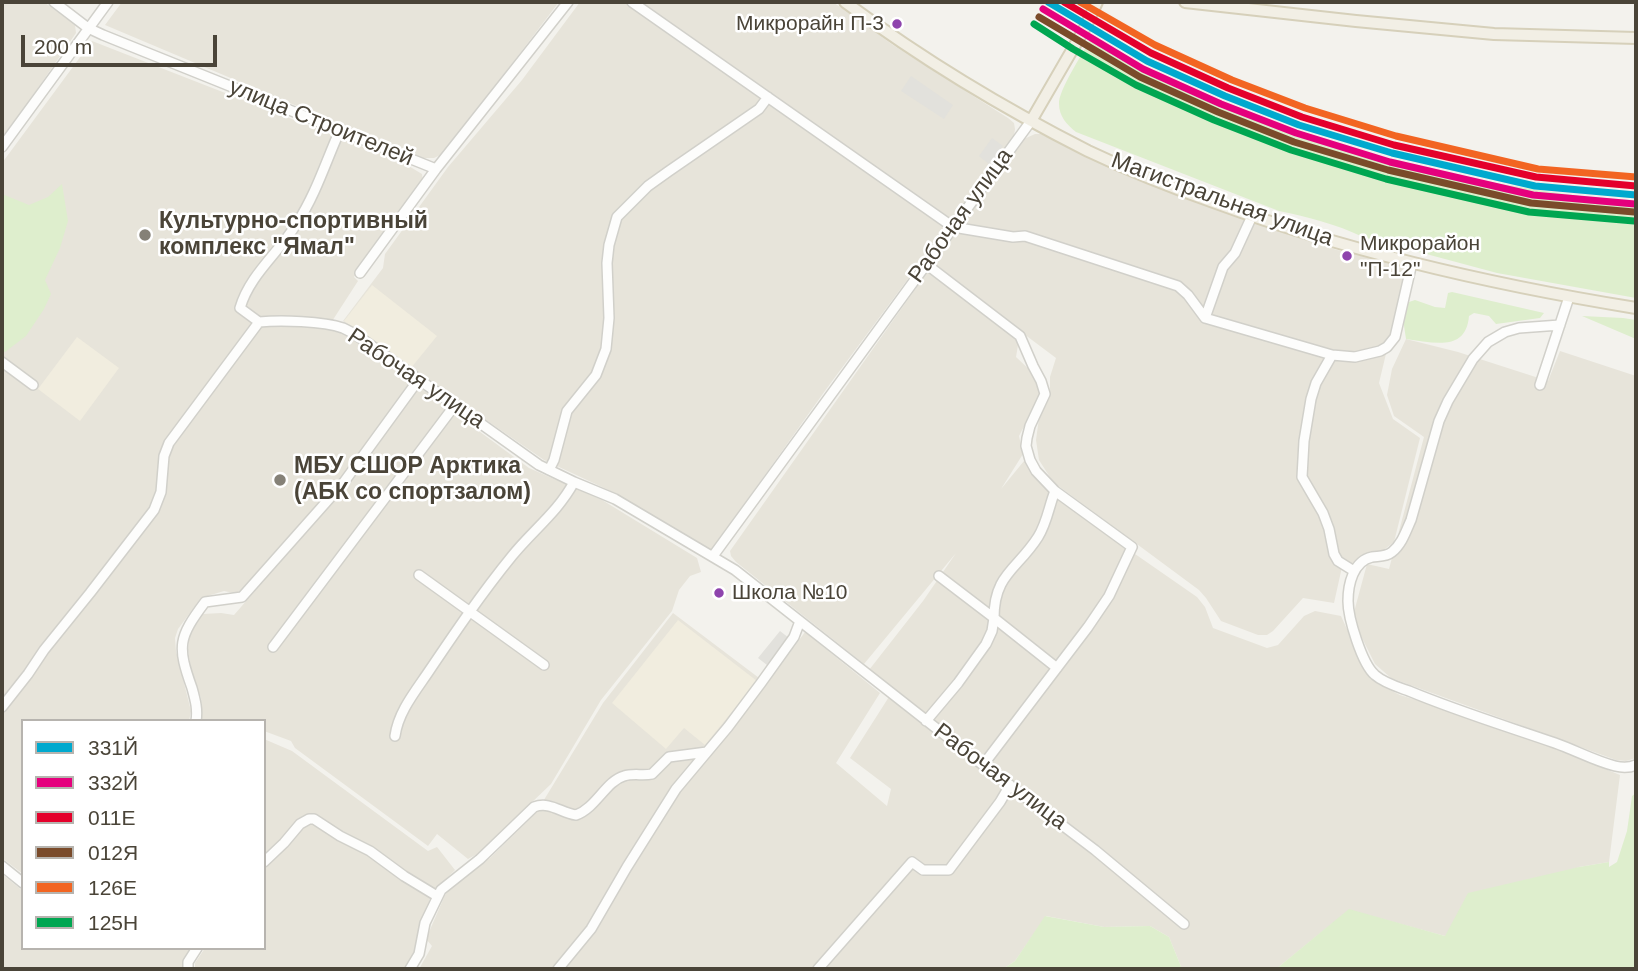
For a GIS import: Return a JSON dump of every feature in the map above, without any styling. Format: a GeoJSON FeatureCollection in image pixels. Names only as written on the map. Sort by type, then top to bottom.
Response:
{"type":"FeatureCollection","features":[{"type":"Feature","properties":{"kind":"main road","name":"Магистральная улица"},"geometry":{"type":"LineString","coordinates":[[845,2],[927,60],[1002,106],[1090,152],[1148,177],[1293,230],[1412,262],[1475,278],[1636,308]]}},
{"type":"Feature","properties":{"kind":"main road","name":"Рабочая улица"},"geometry":{"type":"LineString","coordinates":[[1031,121],[1097,2]]}},
{"type":"Feature","properties":{"kind":"main road"},"geometry":{"type":"LineString","coordinates":[[1185,2],[1494,34],[1636,38]]}},
{"type":"Feature","properties":{"kind":"street","name":"улица Строителей"},"geometry":{"type":"LineString","coordinates":[[54,2],[88,28],[436,169]]}},
{"type":"Feature","properties":{"kind":"street"},"geometry":{"type":"LineString","coordinates":[[2,147],[108,2]]}},
{"type":"Feature","properties":{"kind":"street"},"geometry":{"type":"LineString","coordinates":[[360,273],[436,169],[568,2]]}},
{"type":"Feature","properties":{"kind":"street"},"geometry":{"type":"LineString","coordinates":[[632,2],[953,227],[1013,237],[1025,236],[1178,286],[1205,318],[1332,355],[1355,357],[1380,351],[1395,337],[1412,262]]}},
{"type":"Feature","properties":{"kind":"street"},"geometry":{"type":"LineString","coordinates":[[549,470],[567,411],[596,375],[606,349],[609,318],[607,264],[617,216],[648,187],[759,109],[768,97]]}},
{"type":"Feature","properties":{"kind":"street","name":"Рабочая улица"},"geometry":{"type":"LineString","coordinates":[[713,556],[1031,121]]}},
{"type":"Feature","properties":{"kind":"street"},"geometry":{"type":"LineString","coordinates":[[2,707],[153,510],[161,492],[164,456],[169,443],[259,322],[240,308],[244,295],[252,280],[296,226],[310,202],[340,130]]}},
{"type":"Feature","properties":{"kind":"street"},"geometry":{"type":"LineString","coordinates":[[1205,318],[1223,267],[1235,253],[1252,216]]}},
{"type":"Feature","properties":{"kind":"street"},"geometry":{"type":"LineString","coordinates":[[926,264],[1020,336],[1045,394],[1027,438],[1027,454],[1036,471],[1055,491],[1132,547],[1109,596],[983,765]]}},
{"type":"Feature","properties":{"kind":"street"},"geometry":{"type":"LineString","coordinates":[[1540,385],[1569,297]]}},
{"type":"Feature","properties":{"kind":"street","name":"Рабочая улица"},"geometry":{"type":"LineString","coordinates":[[259,322],[296,322],[341,327],[549,470],[615,499],[713,556],[750,581],[1094,850],[1184,924]]}},
{"type":"Feature","properties":{"kind":"street"},"geometry":{"type":"LineString","coordinates":[[1560,324],[1505,332],[1480,350],[1442,412],[1405,534],[1391,552],[1363,560],[1354,571],[1348,595],[1349,615],[1365,659],[1376,676],[1429,700],[1612,765],[1623,768],[1636,765]]}},
{"type":"Feature","properties":{"kind":"street"},"geometry":{"type":"LineString","coordinates":[[1332,355],[1316,383],[1311,399],[1304,441],[1302,477],[1323,513],[1334,554],[1354,571]]}},
{"type":"Feature","properties":{"kind":"street"},"geometry":{"type":"LineString","coordinates":[[2,362],[33,385]]}},
{"type":"Feature","properties":{"kind":"street"},"geometry":{"type":"LineString","coordinates":[[196,719],[197,707],[182,655],[184,633],[189,623],[205,602],[242,597],[344,482],[419,379]]}},
{"type":"Feature","properties":{"kind":"street"},"geometry":{"type":"LineString","coordinates":[[273,648],[455,405]]}},
{"type":"Feature","properties":{"kind":"street"},"geometry":{"type":"LineString","coordinates":[[395,736],[400,717],[407,705],[468,611],[514,553],[563,502],[574,482]]}},
{"type":"Feature","properties":{"kind":"street"},"geometry":{"type":"LineString","coordinates":[[926,721],[986,644],[992,631],[999,586],[1038,536],[1055,491]]}},
{"type":"Feature","properties":{"kind":"street"},"geometry":{"type":"LineString","coordinates":[[419,575],[544,665]]}},
{"type":"Feature","properties":{"kind":"street"},"geometry":{"type":"LineString","coordinates":[[939,576],[1057,668]]}},
{"type":"Feature","properties":{"kind":"street"},"geometry":{"type":"LineString","coordinates":[[558,969],[595,923],[670,798],[729,727],[794,637],[800,621]]}},
{"type":"Feature","properties":{"kind":"street"},"geometry":{"type":"LineString","coordinates":[[410,969],[419,954],[425,923],[437,896],[534,807],[547,805],[576,816],[588,810],[617,779],[625,775],[652,774],[669,757],[708,752]]}},
{"type":"Feature","properties":{"kind":"street"},"geometry":{"type":"LineString","coordinates":[[818,969],[912,862],[923,870],[949,870],[1010,785]]}},
{"type":"Feature","properties":{"kind":"street"},"geometry":{"type":"LineString","coordinates":[[266,860],[300,824],[314,819],[370,851],[437,896]]}},
{"type":"Feature","properties":{"kind":"street"},"geometry":{"type":"LineString","coordinates":[[2,866],[21,881]]}},
{"type":"Feature","properties":{"kind":"street"},"geometry":{"type":"LineString","coordinates":[[188,969],[188,962],[196,950]]}},
{"type":"Feature","properties":{"kind":"shaded area"},"geometry":{"type":"Polygon","coordinates":[[[2,2],[44,2],[75,25],[76,33],[2,140],[2,2]]]}},
{"type":"Feature","properties":{"kind":"shaded area"},"geometry":{"type":"Polygon","coordinates":[[[122,2],[559,2],[443,154],[434,158],[423,158],[105,25],[122,2]]]}},
{"type":"Feature","properties":{"kind":"shaded area","name":"Микрорайн П-3"},"geometry":{"type":"Polygon","coordinates":[[[580,2],[833,2],[893,45],[1014,123],[1014,136],[827,388],[710,552],[617,494],[544,460],[343,321],[383,268],[385,254],[448,167],[522,80],[580,2]]]}},
{"type":"Feature","properties":{"kind":"shaded area"},"geometry":{"type":"Polygon","coordinates":[[[92,41],[402,162],[422,174],[423,182],[354,277],[358,281],[327,329],[347,335],[412,382],[342,477],[238,594],[224,591],[201,598],[178,629],[175,638],[176,651],[191,711],[189,719],[21,719],[21,872],[2,858],[2,163],[92,41]]]}},
{"type":"Feature","properties":{"kind":"shaded area"},"geometry":{"type":"Polygon","coordinates":[[[911,76],[953,105],[944,119],[901,91],[911,76]]]}},
{"type":"Feature","properties":{"kind":"shaded area"},"geometry":{"type":"Polygon","coordinates":[[[1041,134],[1094,160],[1245,220],[1337,250],[1407,266],[1379,383],[1393,419],[1420,438],[1394,542],[1381,552],[1342,567],[1334,603],[1303,598],[1267,635],[1258,635],[1221,621],[1199,590],[1053,482],[1039,460],[1036,440],[1039,418],[1050,397],[1050,377],[1056,358],[932,265],[1024,139],[1041,134]]]}},
{"type":"Feature","properties":{"kind":"shaded area"},"geometry":{"type":"Polygon","coordinates":[[[992,138],[1003,146],[990,165],[979,156],[992,138]]]}},
{"type":"Feature","properties":{"kind":"shaded area"},"geometry":{"type":"Polygon","coordinates":[[[928,271],[1019,339],[1016,357],[1033,373],[1040,385],[1040,395],[1019,436],[1023,454],[1001,489],[1024,461],[1046,487],[1076,513],[1197,597],[1205,607],[1213,628],[1267,648],[1278,645],[1304,616],[1315,611],[1341,616],[1365,669],[1371,679],[1380,685],[1400,695],[1494,724],[1620,775],[1609,862],[1579,867],[1445,936],[1349,910],[1276,969],[1182,969],[1169,937],[1150,926],[1104,927],[1046,916],[1015,961],[1003,969],[419,969],[432,946],[426,939],[445,895],[455,883],[490,858],[536,813],[603,703],[673,613],[767,684],[805,632],[880,693],[836,763],[887,806],[891,789],[850,758],[894,689],[869,670],[923,601],[956,553],[864,664],[736,562],[730,551],[928,271]]]}},
{"type":"Feature","properties":{"kind":"shaded area"},"geometry":{"type":"Polygon","coordinates":[[[372,285],[437,336],[411,368],[344,321],[372,285]]]}},
{"type":"Feature","properties":{"kind":"shaded area"},"geometry":{"type":"Polygon","coordinates":[[[77,337],[119,368],[80,421],[38,389],[77,337]]]}},
{"type":"Feature","properties":{"kind":"shaded area"},"geometry":{"type":"Polygon","coordinates":[[[1406,339],[1458,352],[1548,381],[1560,351],[1636,376],[1636,758],[1616,760],[1391,678],[1375,664],[1356,626],[1354,612],[1367,564],[1389,569],[1424,437],[1394,416],[1387,395],[1392,369],[1406,339]]]}},
{"type":"Feature","properties":{"kind":"shaded area"},"geometry":{"type":"Polygon","coordinates":[[[419,387],[529,468],[602,500],[697,558],[701,572],[690,576],[679,590],[672,611],[601,700],[551,784],[479,853],[468,859],[437,834],[428,846],[295,748],[291,741],[266,732],[266,719],[202,719],[201,698],[192,674],[188,650],[189,638],[199,618],[203,614],[234,615],[335,499],[419,387]]]}},
{"type":"Feature","properties":{"kind":"shaded area"},"geometry":{"type":"Polygon","coordinates":[[[678,620],[757,681],[705,745],[684,728],[666,749],[612,703],[678,620]]]}},
{"type":"Feature","properties":{"kind":"shaded area"},"geometry":{"type":"Polygon","coordinates":[[[780,631],[789,638],[767,665],[758,658],[780,631]]]}},
{"type":"Feature","properties":{"kind":"shaded area"},"geometry":{"type":"Polygon","coordinates":[[[266,740],[292,751],[428,851],[437,847],[455,870],[430,899],[415,952],[405,969],[195,969],[195,963],[204,950],[266,950],[266,740]]]}},
{"type":"Feature","properties":{"kind":"shaded area"},"geometry":{"type":"Polygon","coordinates":[[[2,874],[21,889],[21,950],[191,950],[182,969],[2,969],[2,874]]]}},
{"type":"Feature","properties":{"kind":"green space"},"geometry":{"type":"Polygon","coordinates":[[[1090,40],[1245,114],[1357,152],[1496,183],[1636,203],[1636,298],[1497,273],[1363,237],[1322,221],[1279,211],[1076,132],[1062,116],[1059,104],[1067,81],[1090,40]]]}},
{"type":"Feature","properties":{"kind":"green space"},"geometry":{"type":"Polygon","coordinates":[[[62,184],[68,221],[60,248],[45,280],[51,294],[26,336],[5,352],[2,350],[2,194],[29,205],[48,197],[62,184]]]}},
{"type":"Feature","properties":{"kind":"green space"},"geometry":{"type":"Polygon","coordinates":[[[1448,293],[1544,313],[1540,318],[1496,324],[1489,316],[1474,313],[1469,316],[1462,336],[1455,340],[1437,343],[1406,339],[1403,319],[1406,303],[1415,300],[1445,308],[1448,293]]]}},
{"type":"Feature","properties":{"kind":"green space"},"geometry":{"type":"Polygon","coordinates":[[[1582,316],[1636,320],[1636,339],[1582,316]]]}},
{"type":"Feature","properties":{"kind":"green space"},"geometry":{"type":"Polygon","coordinates":[[[1636,793],[1636,969],[1276,969],[1349,909],[1445,936],[1468,893],[1579,867],[1609,862],[1609,867],[1617,862],[1627,831],[1632,796],[1636,793]]]}},
{"type":"Feature","properties":{"kind":"green space"},"geometry":{"type":"Polygon","coordinates":[[[1045,916],[1104,927],[1150,926],[1169,937],[1182,969],[1003,969],[1015,961],[1045,916]]]}},
{"type":"Feature","properties":{"kind":"transit line","name":"331Й"},"geometry":{"type":"LineString","coordinates":[[1048,2],[1147,61],[1299,125],[1392,153],[1535,186],[1636,195]]}},
{"type":"Feature","properties":{"kind":"transit line","name":"011Е"},"geometry":{"type":"LineString","coordinates":[[1064,2],[1151,53],[1228,88],[1302,117],[1394,145],[1536,177],[1636,186]]}},
{"type":"Feature","properties":{"kind":"transit line","name":"126Е"},"geometry":{"type":"LineString","coordinates":[[1080,2],[1155,45],[1232,80],[1305,108],[1396,136],[1538,169],[1636,177]]}},
{"type":"Feature","properties":{"kind":"transit line","name":"332Й"},"geometry":{"type":"LineString","coordinates":[[1043,9],[1143,69],[1221,104],[1296,133],[1390,162],[1533,195],[1635,204]]}},
{"type":"Feature","properties":{"kind":"transit line","name":"012Я"},"geometry":{"type":"LineString","coordinates":[[1039,17],[1140,77],[1294,142],[1388,170],[1531,203],[1634,212]]}},
{"type":"Feature","properties":{"kind":"transit line","name":"125Н"},"geometry":{"type":"LineString","coordinates":[[1034,24],[1136,85],[1214,120],[1291,150],[1386,179],[1529,212],[1634,221]]}},
{"type":"Feature","properties":{"kind":"place","name":"Микрорайн П-3"},"geometry":{"type":"Point","coordinates":[897,24]}},
{"type":"Feature","properties":{"kind":"place","name":"Культурно-спортивный комплекс \"Ямал\""},"geometry":{"type":"Point","coordinates":[145,235]}},
{"type":"Feature","properties":{"kind":"place","name":"Микрорайон \"П-12\""},"geometry":{"type":"Point","coordinates":[1347,256]}},
{"type":"Feature","properties":{"kind":"place","name":"МБУ СШОР Арктика (АБК со спортзалом)"},"geometry":{"type":"Point","coordinates":[280,480]}},
{"type":"Feature","properties":{"kind":"place","name":"Школа №10"},"geometry":{"type":"Point","coordinates":[719,593]}}]}
